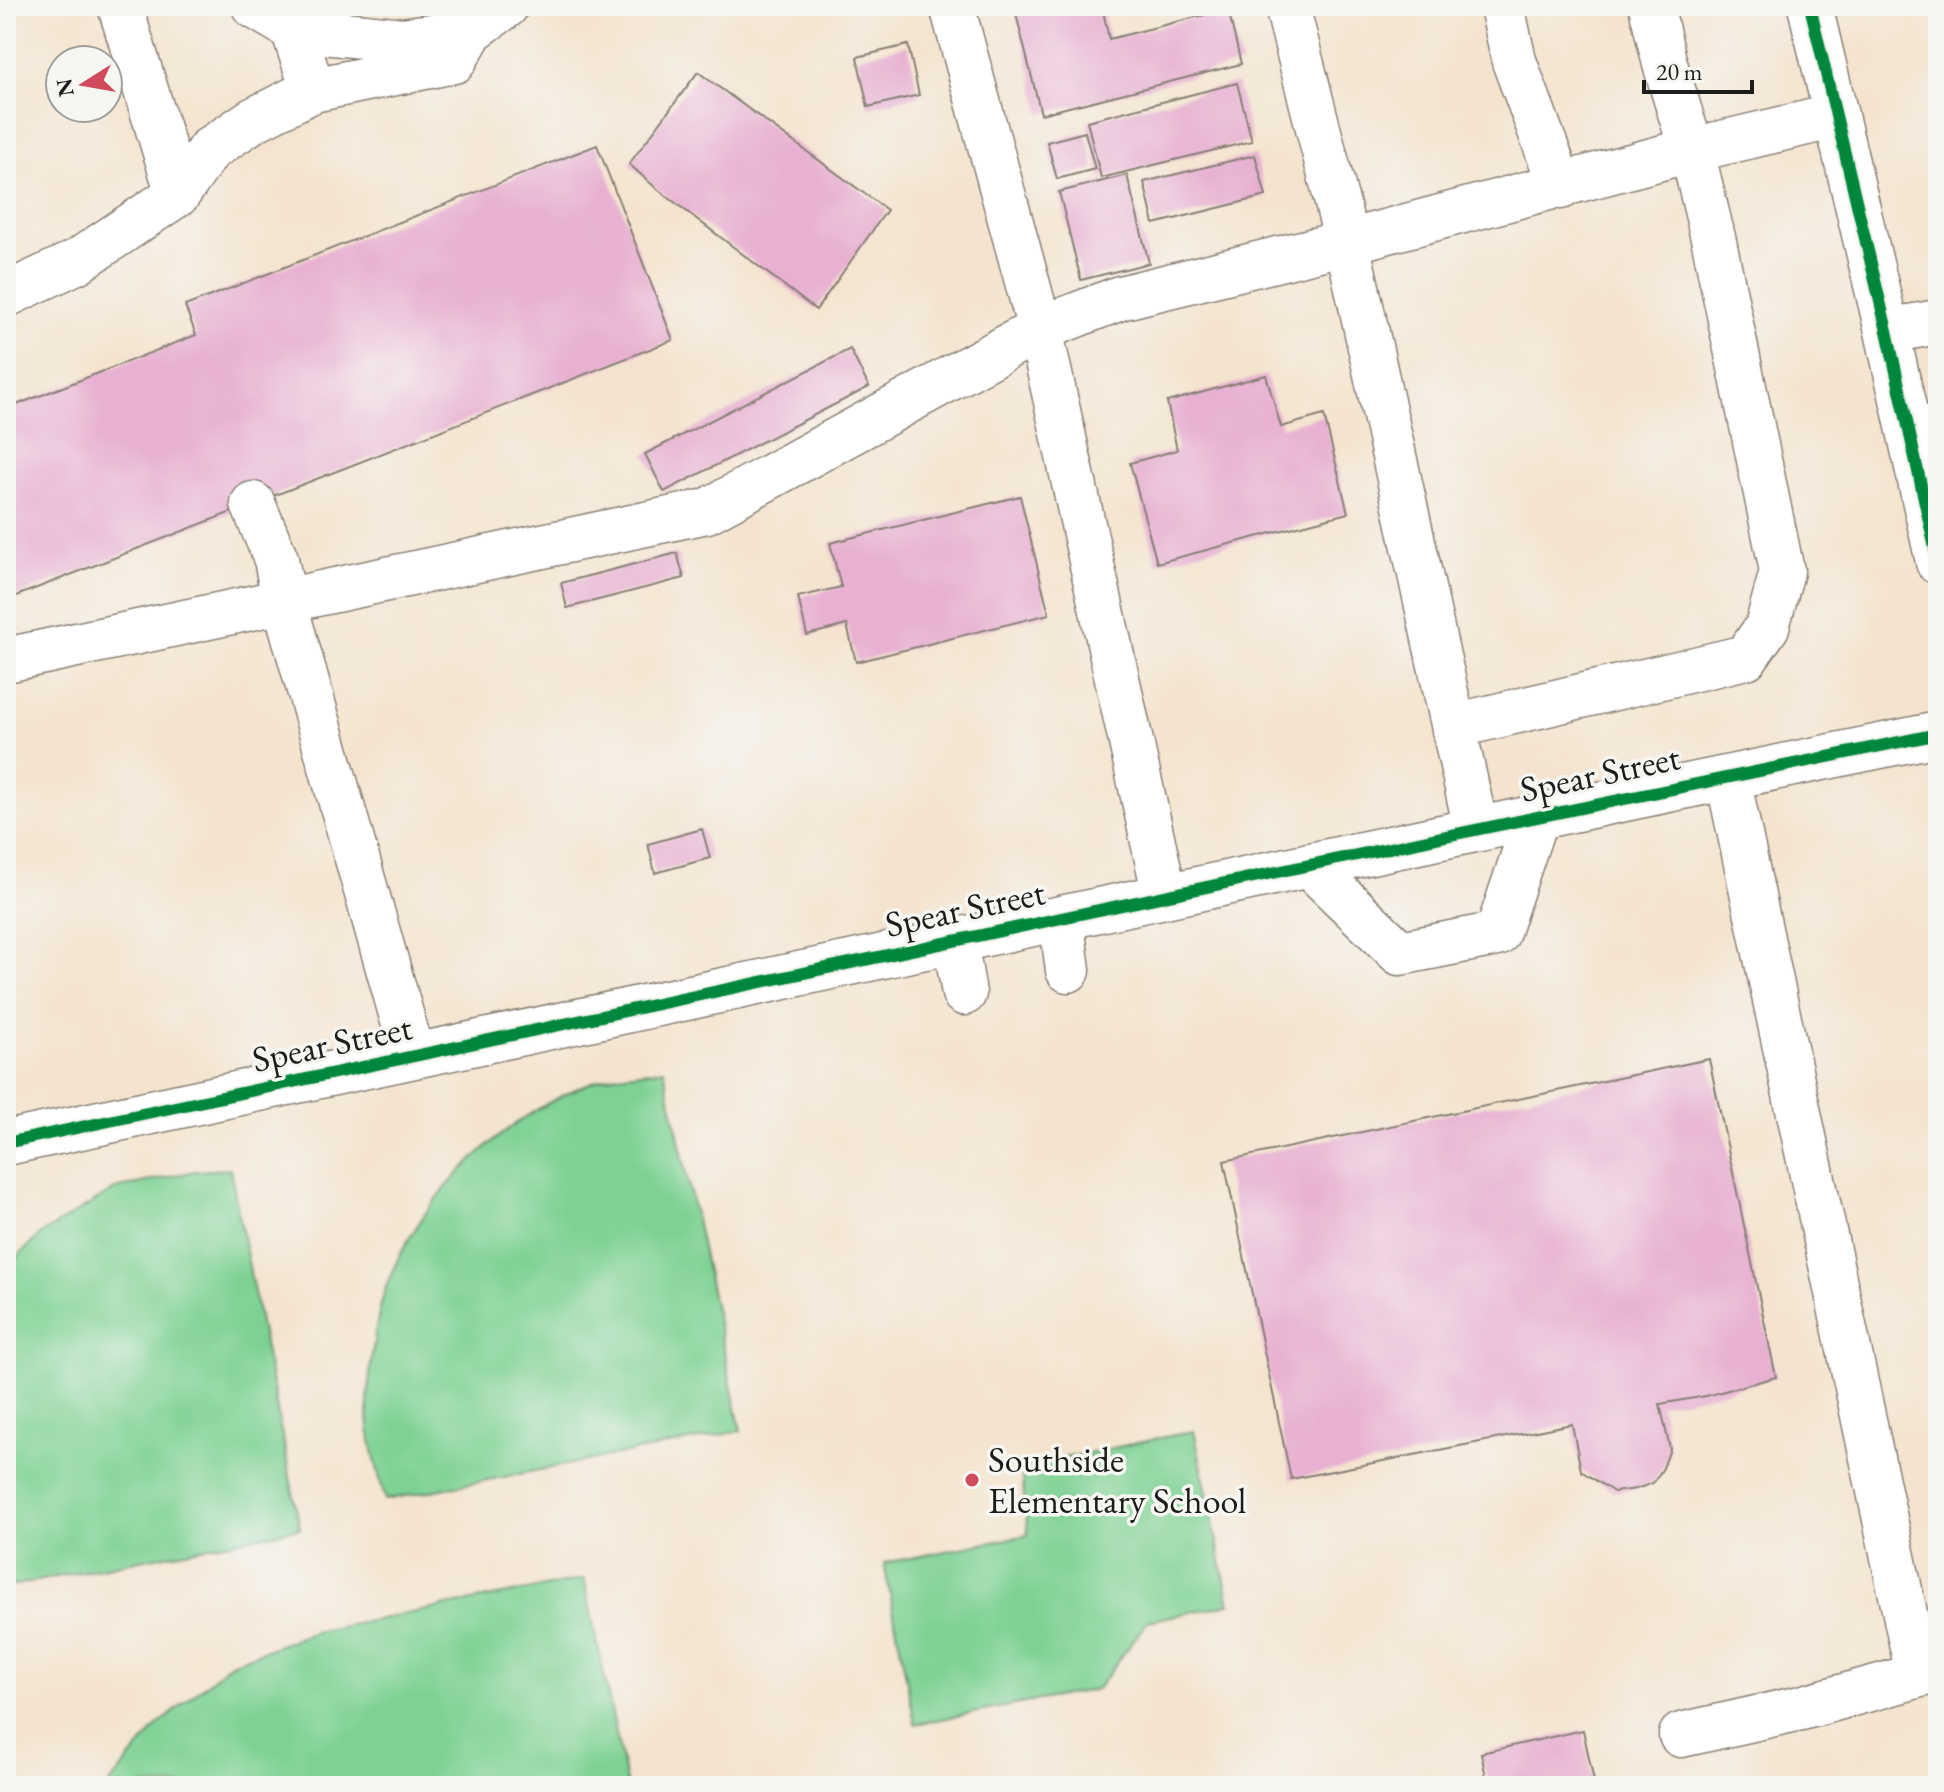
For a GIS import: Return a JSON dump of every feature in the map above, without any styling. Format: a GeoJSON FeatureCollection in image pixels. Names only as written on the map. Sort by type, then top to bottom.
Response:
{"type":"FeatureCollection","features":[{"type":"Feature","properties":{"kind":"street"},"geometry":{"type":"LineString","coordinates":[[120,6],[178,194]]}},
{"type":"Feature","properties":{"kind":"street"},"geometry":{"type":"LineString","coordinates":[[254,6],[293,29],[403,40],[489,18]]}},
{"type":"Feature","properties":{"kind":"street"},"geometry":{"type":"LineString","coordinates":[[952,6],[1040,329],[1165,896]]}},
{"type":"Feature","properties":{"kind":"street"},"geometry":{"type":"LineString","coordinates":[[1287,6],[1347,242],[1476,829]]}},
{"type":"Feature","properties":{"kind":"street"},"geometry":{"type":"LineString","coordinates":[[1502,6],[1514,61],[1561,187]]}},
{"type":"Feature","properties":{"kind":"street"},"geometry":{"type":"LineString","coordinates":[[1454,726],[1746,657],[1767,627],[1782,571],[1714,242],[1651,6]]}},
{"type":"Feature","properties":{"kind":"street"},"geometry":{"type":"LineString","coordinates":[[1810,6],[1938,562]]}},
{"type":"Feature","properties":{"kind":"street"},"geometry":{"type":"LineString","coordinates":[[6,295],[78,261],[178,194],[209,150],[253,120],[313,90],[454,61],[489,18]]}},
{"type":"Feature","properties":{"kind":"street"},"geometry":{"type":"LineString","coordinates":[[293,29],[313,90]]}},
{"type":"Feature","properties":{"kind":"street"},"geometry":{"type":"LineString","coordinates":[[6,660],[707,511],[1040,329],[1120,298],[1836,116]]}},
{"type":"Feature","properties":{"kind":"street"},"geometry":{"type":"LineString","coordinates":[[1887,331],[1938,322]]}},
{"type":"Feature","properties":{"kind":"street"},"geometry":{"type":"LineString","coordinates":[[253,504],[276,559],[284,601],[413,1056]]}},
{"type":"Feature","properties":{"kind":"street","name":"Spear Street"},"geometry":{"type":"LineString","coordinates":[[6,1143],[1476,829],[1938,734]]}},
{"type":"Feature","properties":{"kind":"street"},"geometry":{"type":"LineString","coordinates":[[1681,1735],[1801,1708],[1928,1672],[1728,778]]}},
{"type":"Feature","properties":{"kind":"street"},"geometry":{"type":"LineString","coordinates":[[1309,865],[1400,953],[1497,934],[1536,817]]}},
{"type":"Feature","properties":{"kind":"street"},"geometry":{"type":"LineString","coordinates":[[1061,918],[1068,970]]}},
{"type":"Feature","properties":{"kind":"street"},"geometry":{"type":"LineString","coordinates":[[955,941],[964,993]]}},
{"type":"Feature","properties":{"kind":"green space"},"geometry":{"type":"Polygon","coordinates":[[[664,1069],[741,1431],[385,1500],[368,1422],[369,1378],[381,1305],[391,1274],[407,1242],[448,1185],[500,1135],[529,1115],[600,1079],[664,1069]]]}},
{"type":"Feature","properties":{"kind":"green space"},"geometry":{"type":"Polygon","coordinates":[[[230,1169],[300,1528],[6,1587],[6,1268],[40,1235],[115,1189],[195,1171],[230,1169]]]}},
{"type":"Feature","properties":{"kind":"green space"},"geometry":{"type":"Polygon","coordinates":[[[1194,1431],[1230,1604],[1148,1621],[1097,1689],[915,1724],[884,1563],[1028,1535],[1021,1467],[1194,1431]]]}},
{"type":"Feature","properties":{"kind":"green space"},"geometry":{"type":"Polygon","coordinates":[[[584,1579],[627,1786],[108,1786],[157,1726],[231,1663],[314,1632],[584,1579]]]}},
{"type":"Feature","properties":{"kind":"building"},"geometry":{"type":"Polygon","coordinates":[[[1014,6],[1102,6],[1109,39],[1228,9],[1241,64],[1041,114],[1014,6]]]}},
{"type":"Feature","properties":{"kind":"building"},"geometry":{"type":"Polygon","coordinates":[[[908,45],[919,95],[868,107],[857,57],[908,45]]]}},
{"type":"Feature","properties":{"kind":"building"},"geometry":{"type":"Polygon","coordinates":[[[698,72],[887,210],[816,310],[629,164],[698,72]]]}},
{"type":"Feature","properties":{"kind":"building"},"geometry":{"type":"Polygon","coordinates":[[[1237,83],[1252,141],[1101,178],[1087,121],[1237,83]]]}},
{"type":"Feature","properties":{"kind":"building"},"geometry":{"type":"Polygon","coordinates":[[[1085,132],[1095,169],[1057,179],[1047,142],[1085,132]]]}},
{"type":"Feature","properties":{"kind":"building"},"geometry":{"type":"Polygon","coordinates":[[[597,145],[673,340],[6,600],[6,409],[196,335],[185,306],[597,145]]]}},
{"type":"Feature","properties":{"kind":"building"},"geometry":{"type":"Polygon","coordinates":[[[1255,155],[1266,196],[1154,224],[1144,182],[1255,155]]]}},
{"type":"Feature","properties":{"kind":"building"},"geometry":{"type":"Polygon","coordinates":[[[1127,175],[1149,263],[1081,280],[1059,192],[1127,175]]]}},
{"type":"Feature","properties":{"kind":"building"},"geometry":{"type":"Polygon","coordinates":[[[850,349],[869,387],[664,492],[645,454],[850,349]]]}},
{"type":"Feature","properties":{"kind":"building"},"geometry":{"type":"Polygon","coordinates":[[[1266,375],[1281,427],[1324,415],[1348,513],[1157,563],[1130,463],[1177,450],[1167,402],[1266,375]]]}},
{"type":"Feature","properties":{"kind":"building"},"geometry":{"type":"Polygon","coordinates":[[[1020,496],[1049,614],[856,662],[847,625],[807,635],[798,597],[841,587],[830,543],[1020,496]]]}},
{"type":"Feature","properties":{"kind":"building"},"geometry":{"type":"Polygon","coordinates":[[[677,553],[684,578],[567,608],[561,583],[677,553]]]}},
{"type":"Feature","properties":{"kind":"building"},"geometry":{"type":"Polygon","coordinates":[[[702,829],[710,858],[655,873],[648,844],[702,829]]]}},
{"type":"Feature","properties":{"kind":"building"},"geometry":{"type":"Polygon","coordinates":[[[1709,1059],[1776,1377],[1706,1396],[1660,1404],[1670,1449],[1653,1483],[1636,1489],[1614,1492],[1581,1471],[1572,1424],[1291,1479],[1224,1161],[1709,1059]]]}},
{"type":"Feature","properties":{"kind":"building"},"geometry":{"type":"Polygon","coordinates":[[[1583,1730],[1595,1786],[1488,1786],[1481,1753],[1583,1730]]]}},
{"type":"Feature","properties":{"kind":"cycle path"},"geometry":{"type":"LineString","coordinates":[[1810,6],[1938,562]]}},
{"type":"Feature","properties":{"kind":"cycle path"},"geometry":{"type":"LineString","coordinates":[[6,1143],[1938,734]]}},
{"type":"Feature","properties":{"kind":"place","name":"Southside Elementary School"},"geometry":{"type":"Point","coordinates":[972,1480]}}]}
